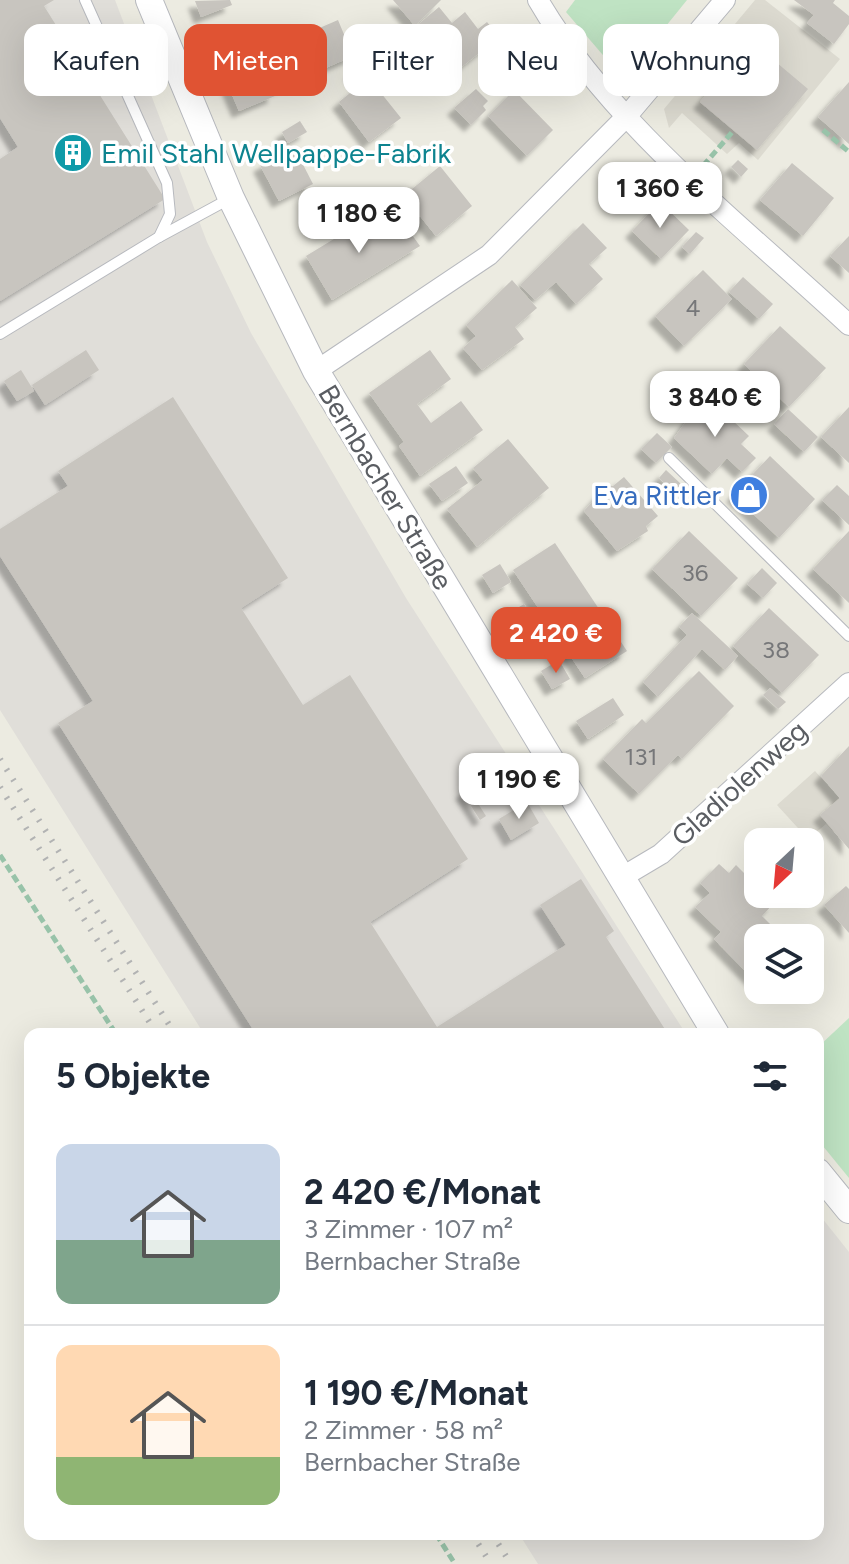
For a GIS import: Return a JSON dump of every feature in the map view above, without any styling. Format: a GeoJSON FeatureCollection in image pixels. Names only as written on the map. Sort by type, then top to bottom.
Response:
{"type":"FeatureCollection","features":[{"type":"Feature","properties":{"kind":"street","name":"Bernbacher Straße"},"geometry":{"type":"LineString","coordinates":[[149,0],[231,198],[316,371],[624,876],[713,1028]]}},
{"type":"Feature","properties":{"kind":"street"},"geometry":{"type":"LineString","coordinates":[[538,0],[562,42],[626,117],[849,325]]}},
{"type":"Feature","properties":{"kind":"street"},"geometry":{"type":"LineString","coordinates":[[316,371],[489,255],[626,117],[725,0]]}},
{"type":"Feature","properties":{"kind":"street","name":"Gladiolenweg"},"geometry":{"type":"LineString","coordinates":[[624,876],[661,854],[849,683]]}},
{"type":"Feature","properties":{"kind":"street"},"geometry":{"type":"LineString","coordinates":[[824,1179],[849,1210]]}},
{"type":"Feature","properties":{"kind":"lane"},"geometry":{"type":"LineString","coordinates":[[85,0],[167,183],[170,214],[159,237]]}},
{"type":"Feature","properties":{"kind":"lane"},"geometry":{"type":"LineString","coordinates":[[0,334],[159,237],[231,198]]}},
{"type":"Feature","properties":{"kind":"lane"},"geometry":{"type":"LineString","coordinates":[[669,458],[849,636]]}},
{"type":"Feature","properties":{"kind":"path"},"geometry":{"type":"LineString","coordinates":[[691,178],[734,130]]}},
{"type":"Feature","properties":{"kind":"path"},"geometry":{"type":"LineString","coordinates":[[823,130],[849,152]]}},
{"type":"Feature","properties":{"kind":"path"},"geometry":{"type":"LineString","coordinates":[[0,855],[112,1028]]}},
{"type":"Feature","properties":{"kind":"path"},"geometry":{"type":"LineString","coordinates":[[440,1540],[455,1564]]}},
{"type":"Feature","properties":{"kind":"shaded area"},"geometry":{"type":"Polygon","coordinates":[[[0,0],[115,0],[124,24],[24,24],[24,96],[151,96],[207,242],[251,333],[406,598],[682,1028],[200,1028],[0,710],[0,0]]]}},
{"type":"Feature","properties":{"kind":"shaded area"},"geometry":{"type":"Polygon","coordinates":[[[755,0],[765,0],[840,59],[758,160],[739,143],[727,154],[682,113],[669,128],[664,109],[675,96],[779,96],[779,24],[735,24],[755,0]]]}},
{"type":"Feature","properties":{"kind":"shaded area"},"geometry":{"type":"Polygon","coordinates":[[[815,771],[840,799],[849,819],[834,832],[826,824],[821,828],[798,828],[777,805],[815,771]]]}},
{"type":"Feature","properties":{"kind":"shaded area"},"geometry":{"type":"Polygon","coordinates":[[[824,1221],[849,1252],[849,1564],[538,1564],[523,1540],[824,1540],[824,1221]]]}},
{"type":"Feature","properties":{"kind":"green space"},"geometry":{"type":"Polygon","coordinates":[[[575,0],[687,0],[668,24],[603,24],[603,55],[587,36],[587,24],[576,24],[566,12],[575,0]]]}},
{"type":"Feature","properties":{"kind":"green space"},"geometry":{"type":"Polygon","coordinates":[[[849,1018],[849,1178],[824,1147],[824,1041],[849,1018]]]}},
{"type":"Feature","properties":{"kind":"building","name":"Emil Stahl Wellpappe-Fabrik"},"geometry":{"type":"Polygon","coordinates":[[[0,0],[54,0],[44,6],[55,24],[24,24],[24,96],[100,96],[165,199],[0,301],[0,159],[18,147],[0,118],[0,0]]]}},
{"type":"Feature","properties":{"kind":"building"},"geometry":{"type":"Polygon","coordinates":[[[230,0],[232,5],[201,17],[195,1],[230,0]]]}},
{"type":"Feature","properties":{"kind":"building"},"geometry":{"type":"Polygon","coordinates":[[[393,0],[441,0],[417,24],[413,24],[393,0]]]}},
{"type":"Feature","properties":{"kind":"building"},"geometry":{"type":"Polygon","coordinates":[[[794,0],[835,0],[833,3],[849,16],[849,24],[834,44],[807,23],[814,15],[794,0]]]}},
{"type":"Feature","properties":{"kind":"building"},"geometry":{"type":"Polygon","coordinates":[[[439,7],[452,23],[465,12],[478,29],[478,54],[462,67],[462,24],[419,24],[439,7]]]}},
{"type":"Feature","properties":{"kind":"building"},"geometry":{"type":"Polygon","coordinates":[[[338,20],[343,32],[343,60],[327,67],[327,25],[338,20]]]}},
{"type":"Feature","properties":{"kind":"building"},"geometry":{"type":"Polygon","coordinates":[[[779,65],[808,89],[757,150],[700,102],[705,96],[779,96],[779,65]]]}},
{"type":"Feature","properties":{"kind":"building"},"geometry":{"type":"Polygon","coordinates":[[[849,82],[849,144],[818,117],[849,82]]]}},
{"type":"Feature","properties":{"kind":"building"},"geometry":{"type":"Polygon","coordinates":[[[476,89],[478,96],[488,101],[483,106],[486,110],[471,125],[454,108],[476,89]]]}},
{"type":"Feature","properties":{"kind":"building"},"geometry":{"type":"Polygon","coordinates":[[[233,96],[275,96],[239,111],[233,96]]]}},
{"type":"Feature","properties":{"kind":"building"},"geometry":{"type":"Polygon","coordinates":[[[346,96],[383,96],[401,118],[369,142],[339,102],[346,96]]]}},
{"type":"Feature","properties":{"kind":"building"},"geometry":{"type":"Polygon","coordinates":[[[508,96],[520,96],[553,130],[527,156],[488,116],[508,96]]]}},
{"type":"Feature","properties":{"kind":"building"},"geometry":{"type":"Polygon","coordinates":[[[300,121],[307,132],[288,143],[282,132],[300,121]]]}},
{"type":"Feature","properties":{"kind":"building"},"geometry":{"type":"Polygon","coordinates":[[[294,147],[313,184],[279,201],[260,165],[294,147]]]}},
{"type":"Feature","properties":{"kind":"building"},"geometry":{"type":"Polygon","coordinates":[[[738,160],[748,169],[741,177],[731,167],[738,160]]]}},
{"type":"Feature","properties":{"kind":"building"},"geometry":{"type":"Polygon","coordinates":[[[792,163],[834,198],[803,236],[760,200],[792,163]]]}},
{"type":"Feature","properties":{"kind":"building"},"geometry":{"type":"Polygon","coordinates":[[[440,166],[472,206],[436,236],[420,216],[409,225],[388,199],[402,188],[406,194],[440,166]]]}},
{"type":"Feature","properties":{"kind":"building"},"geometry":{"type":"Polygon","coordinates":[[[660,202],[689,230],[661,259],[632,231],[660,202]]]}},
{"type":"Feature","properties":{"kind":"building"},"geometry":{"type":"Polygon","coordinates":[[[375,214],[390,239],[407,228],[420,246],[332,300],[306,256],[375,214]]]}},
{"type":"Feature","properties":{"kind":"building"},"geometry":{"type":"Polygon","coordinates":[[[583,223],[607,248],[589,264],[603,279],[576,304],[556,282],[535,300],[520,285],[583,223]]]}},
{"type":"Feature","properties":{"kind":"building"},"geometry":{"type":"Polygon","coordinates":[[[696,232],[704,238],[690,254],[682,247],[696,232]]]}},
{"type":"Feature","properties":{"kind":"building"},"geometry":{"type":"Polygon","coordinates":[[[849,236],[849,273],[830,256],[849,236]]]}},
{"type":"Feature","properties":{"kind":"building"},"geometry":{"type":"Polygon","coordinates":[[[703,270],[732,299],[684,346],[655,316],[703,270]]]}},
{"type":"Feature","properties":{"kind":"building"},"geometry":{"type":"Polygon","coordinates":[[[743,277],[773,304],[759,319],[729,292],[743,277]]]}},
{"type":"Feature","properties":{"kind":"building"},"geometry":{"type":"Polygon","coordinates":[[[512,280],[537,308],[515,327],[524,339],[482,370],[463,348],[476,336],[466,325],[512,280]]]}},
{"type":"Feature","properties":{"kind":"building"},"geometry":{"type":"Polygon","coordinates":[[[780,326],[826,368],[789,407],[744,364],[780,326]]]}},
{"type":"Feature","properties":{"kind":"building"},"geometry":{"type":"Polygon","coordinates":[[[86,350],[99,370],[45,405],[32,385],[86,350]]]}},
{"type":"Feature","properties":{"kind":"building"},"geometry":{"type":"Polygon","coordinates":[[[430,350],[451,379],[417,404],[431,423],[461,401],[483,430],[420,476],[399,446],[404,442],[369,393],[430,350]]]}},
{"type":"Feature","properties":{"kind":"building"},"geometry":{"type":"Polygon","coordinates":[[[21,370],[34,391],[17,401],[4,381],[21,370]]]}},
{"type":"Feature","properties":{"kind":"building"},"geometry":{"type":"Polygon","coordinates":[[[173,397],[288,578],[241,608],[303,705],[350,675],[468,859],[370,922],[437,1027],[566,945],[540,905],[581,879],[614,931],[606,937],[664,1028],[252,1028],[58,723],[93,701],[0,556],[0,529],[68,486],[58,471],[173,397]]]}},
{"type":"Feature","properties":{"kind":"building"},"geometry":{"type":"Polygon","coordinates":[[[711,400],[749,436],[741,444],[756,458],[742,472],[727,458],[712,474],[674,438],[696,408],[699,412],[711,400]]]}},
{"type":"Feature","properties":{"kind":"building"},"geometry":{"type":"Polygon","coordinates":[[[849,407],[849,463],[821,437],[849,407]]]}},
{"type":"Feature","properties":{"kind":"building"},"geometry":{"type":"Polygon","coordinates":[[[788,409],[818,437],[804,452],[774,424],[788,409]]]}},
{"type":"Feature","properties":{"kind":"building"},"geometry":{"type":"Polygon","coordinates":[[[657,433],[672,447],[656,463],[641,449],[657,433]]]}},
{"type":"Feature","properties":{"kind":"building"},"geometry":{"type":"Polygon","coordinates":[[[508,439],[549,488],[477,547],[447,509],[483,480],[473,468],[508,439]]]}},
{"type":"Feature","properties":{"kind":"building"},"geometry":{"type":"Polygon","coordinates":[[[770,456],[815,499],[779,538],[733,495],[770,456]]]}},
{"type":"Feature","properties":{"kind":"building"},"geometry":{"type":"Polygon","coordinates":[[[456,466],[468,483],[442,501],[429,484],[456,466]]]}},
{"type":"Feature","properties":{"kind":"building"},"geometry":{"type":"Polygon","coordinates":[[[666,470],[681,484],[674,492],[659,478],[666,470]]]}},
{"type":"Feature","properties":{"kind":"building"},"geometry":{"type":"Polygon","coordinates":[[[624,477],[658,516],[646,526],[648,531],[617,551],[584,511],[607,485],[613,486],[624,477]]]}},
{"type":"Feature","properties":{"kind":"building"},"geometry":{"type":"Polygon","coordinates":[[[837,485],[849,496],[849,525],[822,500],[837,485]]]}},
{"type":"Feature","properties":{"kind":"building"},"geometry":{"type":"Polygon","coordinates":[[[689,531],[738,578],[701,616],[652,569],[689,531]]]}},
{"type":"Feature","properties":{"kind":"building"},"geometry":{"type":"Polygon","coordinates":[[[849,531],[849,603],[813,569],[849,531]]]}},
{"type":"Feature","properties":{"kind":"building"},"geometry":{"type":"Polygon","coordinates":[[[555,543],[627,651],[585,678],[513,570],[555,543]]]}},
{"type":"Feature","properties":{"kind":"building"},"geometry":{"type":"Polygon","coordinates":[[[500,564],[511,582],[493,593],[482,575],[500,564]]]}},
{"type":"Feature","properties":{"kind":"building"},"geometry":{"type":"Polygon","coordinates":[[[762,568],[777,583],[763,598],[747,584],[762,568]]]}},
{"type":"Feature","properties":{"kind":"building"},"geometry":{"type":"Polygon","coordinates":[[[524,604],[546,639],[528,650],[506,615],[524,604]]]}},
{"type":"Feature","properties":{"kind":"building"},"geometry":{"type":"Polygon","coordinates":[[[769,608],[819,655],[782,693],[733,646],[769,608]]]}},
{"type":"Feature","properties":{"kind":"building"},"geometry":{"type":"Polygon","coordinates":[[[692,613],[738,656],[725,670],[702,649],[658,697],[643,682],[687,635],[679,627],[692,613]]]}},
{"type":"Feature","properties":{"kind":"building"},"geometry":{"type":"Polygon","coordinates":[[[559,660],[570,679],[552,689],[541,671],[559,660]]]}},
{"type":"Feature","properties":{"kind":"building"},"geometry":{"type":"Polygon","coordinates":[[[699,671],[734,706],[682,759],[678,755],[639,794],[603,759],[642,719],[646,723],[699,671]]]}},
{"type":"Feature","properties":{"kind":"building"},"geometry":{"type":"Polygon","coordinates":[[[770,688],[786,702],[778,709],[763,695],[770,688]]]}},
{"type":"Feature","properties":{"kind":"building"},"geometry":{"type":"Polygon","coordinates":[[[613,698],[624,715],[588,739],[576,721],[613,698]]]}},
{"type":"Feature","properties":{"kind":"building"},"geometry":{"type":"Polygon","coordinates":[[[849,746],[849,849],[820,815],[840,798],[821,776],[849,746]]]}},
{"type":"Feature","properties":{"kind":"building"},"geometry":{"type":"Polygon","coordinates":[[[468,788],[486,816],[480,820],[462,792],[468,788]]]}},
{"type":"Feature","properties":{"kind":"building"},"geometry":{"type":"Polygon","coordinates":[[[527,802],[539,823],[511,840],[499,819],[527,802]]]}},
{"type":"Feature","properties":{"kind":"building"},"geometry":{"type":"Polygon","coordinates":[[[719,864],[729,873],[736,865],[744,873],[744,908],[769,908],[762,916],[770,924],[744,924],[744,970],[714,939],[721,932],[695,907],[710,893],[700,883],[719,864]]]}},
{"type":"Feature","properties":{"kind":"building"},"geometry":{"type":"Polygon","coordinates":[[[846,886],[849,889],[849,933],[824,905],[846,886]]]}},
{"type":"Feature","properties":{"kind":"railway"},"geometry":{"type":"LineString","coordinates":[[0,759],[171,1028]]}},
{"type":"Feature","properties":{"kind":"railway"},"geometry":{"type":"LineString","coordinates":[[0,787],[153,1028]]}},
{"type":"Feature","properties":{"kind":"railway"},"geometry":{"type":"LineString","coordinates":[[476,1540],[491,1564]]}},
{"type":"Feature","properties":{"kind":"railway"},"geometry":{"type":"LineString","coordinates":[[496,1540],[511,1564]]}},
{"type":"Feature","properties":{"kind":"place","name":"Emil Stahl Wellpappe-Fabrik"},"geometry":{"type":"Point","coordinates":[73,153]}},
{"type":"Feature","properties":{"kind":"place","name":"Eva Rittler"},"geometry":{"type":"Point","coordinates":[749,495]}}]}
